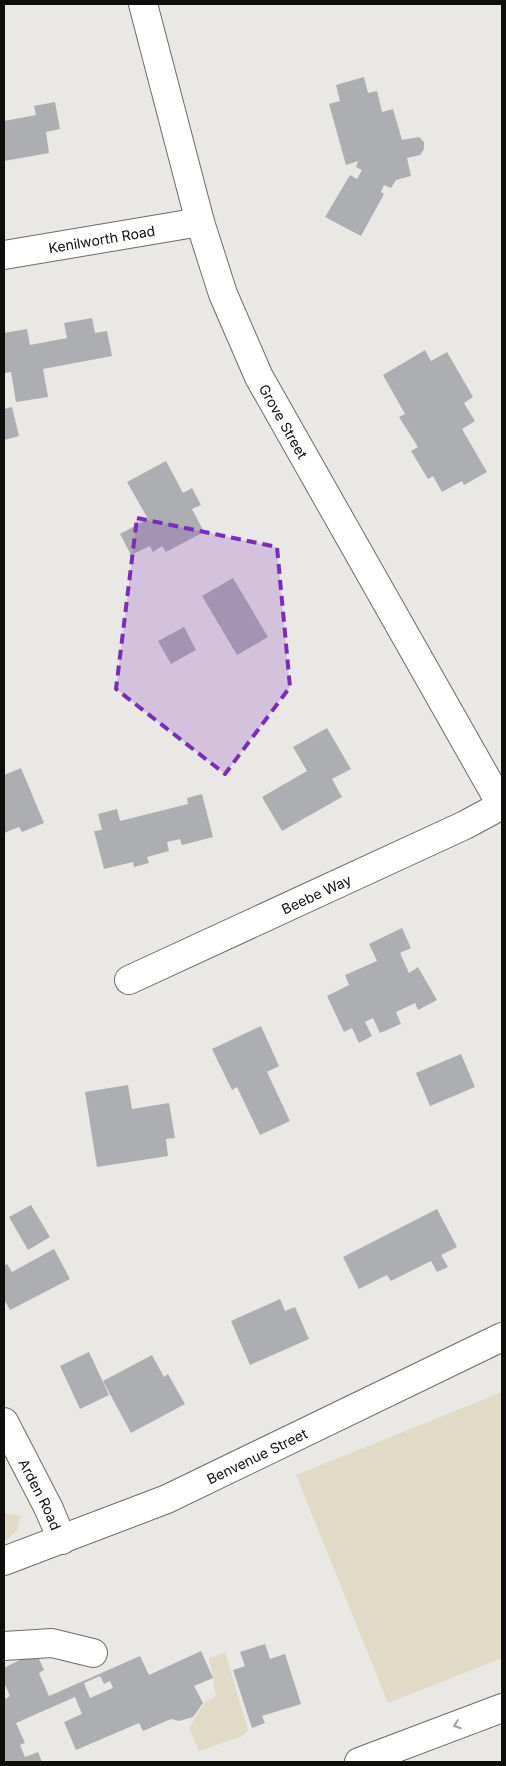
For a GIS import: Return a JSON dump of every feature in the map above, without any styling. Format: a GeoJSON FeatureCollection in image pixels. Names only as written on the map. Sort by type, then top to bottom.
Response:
{"type":"FeatureCollection","features":[{"type":"Feature","properties":{"kind":"street","name":"Grove Street"},"geometry":{"type":"LineString","coordinates":[[143,4],[200,222],[223,294],[259,376],[502,806]]}},
{"type":"Feature","properties":{"kind":"street","name":"Kenilworth Road"},"geometry":{"type":"LineString","coordinates":[[4,255],[200,222]]}},
{"type":"Feature","properties":{"kind":"street","name":"Beebe Way"},"geometry":{"type":"LineString","coordinates":[[129,980],[465,825],[502,806]]}},
{"type":"Feature","properties":{"kind":"street","name":"Benvenue Street"},"geometry":{"type":"LineString","coordinates":[[4,1561],[168,1499],[502,1337]]}},
{"type":"Feature","properties":{"kind":"street","name":"Arden Road"},"geometry":{"type":"LineString","coordinates":[[4,1422],[49,1509],[62,1540]]}},
{"type":"Feature","properties":{"kind":"street"},"geometry":{"type":"LineString","coordinates":[[4,1646],[52,1643],[93,1653]]}},
{"type":"Feature","properties":{"kind":"street"},"geometry":{"type":"LineString","coordinates":[[359,1762],[502,1708]]}},
{"type":"Feature","properties":{"kind":"highlighted area"},"geometry":{"type":"Polygon","coordinates":[[[137,518],[277,547],[290,687],[225,774],[116,689],[137,518]]]}},
{"type":"Feature","properties":{"kind":"shaded area"},"geometry":{"type":"Polygon","coordinates":[[[502,1392],[502,1658],[388,1703],[296,1475],[502,1392]]]}},
{"type":"Feature","properties":{"kind":"shaded area"},"geometry":{"type":"Polygon","coordinates":[[[4,1513],[21,1516],[17,1530],[4,1542],[4,1513]]]}},
{"type":"Feature","properties":{"kind":"shaded area"},"geometry":{"type":"Polygon","coordinates":[[[225,1652],[248,1730],[243,1736],[199,1751],[189,1728],[205,1702],[216,1696],[209,1658],[225,1652]]]}},
{"type":"Feature","properties":{"kind":"building"},"geometry":{"type":"Polygon","coordinates":[[[364,77],[368,93],[377,91],[382,112],[393,109],[402,140],[419,137],[424,142],[424,149],[420,155],[407,158],[411,176],[396,180],[391,188],[384,185],[381,192],[384,194],[361,236],[325,217],[350,175],[357,179],[362,170],[356,167],[358,161],[346,165],[329,104],[340,101],[336,85],[364,77]]]}},
{"type":"Feature","properties":{"kind":"building"},"geometry":{"type":"Polygon","coordinates":[[[55,102],[60,129],[46,132],[49,153],[4,161],[4,121],[36,115],[34,106],[55,102]]]}},
{"type":"Feature","properties":{"kind":"building"},"geometry":{"type":"Polygon","coordinates":[[[92,318],[95,333],[107,331],[112,356],[43,369],[48,397],[16,402],[11,372],[5,373],[4,368],[4,333],[27,329],[30,345],[67,338],[64,323],[92,318]]]}},
{"type":"Feature","properties":{"kind":"building"},"geometry":{"type":"Polygon","coordinates":[[[425,350],[431,361],[447,352],[473,397],[464,403],[475,421],[462,429],[487,472],[464,485],[462,481],[442,492],[433,476],[428,479],[411,451],[418,447],[399,417],[405,414],[383,375],[425,350]]]}},
{"type":"Feature","properties":{"kind":"building"},"geometry":{"type":"Polygon","coordinates":[[[12,407],[19,436],[4,440],[4,409],[12,407]]]}},
{"type":"Feature","properties":{"kind":"building"},"geometry":{"type":"Polygon","coordinates":[[[166,461],[183,493],[192,488],[201,505],[192,509],[204,532],[166,552],[162,546],[153,552],[150,546],[131,555],[120,534],[148,519],[127,482],[166,461]]]}},
{"type":"Feature","properties":{"kind":"building"},"geometry":{"type":"Polygon","coordinates":[[[233,578],[268,637],[237,655],[202,596],[233,578]]]}},
{"type":"Feature","properties":{"kind":"building"},"geometry":{"type":"Polygon","coordinates":[[[184,627],[196,650],[171,664],[158,641],[184,627]]]}},
{"type":"Feature","properties":{"kind":"building"},"geometry":{"type":"Polygon","coordinates":[[[327,728],[351,769],[332,779],[342,797],[282,831],[262,797],[307,771],[293,747],[327,728]]]}},
{"type":"Feature","properties":{"kind":"building"},"geometry":{"type":"Polygon","coordinates":[[[21,768],[44,823],[22,832],[19,827],[4,833],[4,775],[21,768]]]}},
{"type":"Feature","properties":{"kind":"building"},"geometry":{"type":"Polygon","coordinates":[[[202,794],[213,837],[182,845],[180,839],[167,842],[169,851],[147,857],[149,863],[134,867],[133,862],[104,869],[94,831],[102,830],[98,814],[117,809],[120,821],[188,804],[187,798],[202,794]]]}},
{"type":"Feature","properties":{"kind":"building"},"geometry":{"type":"Polygon","coordinates":[[[402,928],[411,948],[400,953],[409,973],[418,967],[437,1000],[418,1010],[415,1003],[396,1012],[401,1024],[380,1033],[373,1018],[365,1022],[372,1036],[359,1043],[352,1028],[344,1032],[327,996],[349,985],[345,975],[377,961],[369,944],[402,928]]]}},
{"type":"Feature","properties":{"kind":"building"},"geometry":{"type":"Polygon","coordinates":[[[261,1026],[279,1066],[267,1072],[290,1121],[260,1135],[237,1087],[232,1090],[212,1049],[261,1026]]]}},
{"type":"Feature","properties":{"kind":"building"},"geometry":{"type":"Polygon","coordinates":[[[461,1054],[475,1087],[430,1106],[416,1073],[461,1054]]]}},
{"type":"Feature","properties":{"kind":"building"},"geometry":{"type":"Polygon","coordinates":[[[128,1085],[132,1109],[169,1103],[175,1138],[166,1139],[168,1156],[97,1167],[85,1092],[128,1085]]]}},
{"type":"Feature","properties":{"kind":"building"},"geometry":{"type":"Polygon","coordinates":[[[31,1205],[50,1237],[28,1250],[9,1217],[31,1205]]]}},
{"type":"Feature","properties":{"kind":"building"},"geometry":{"type":"Polygon","coordinates":[[[437,1209],[457,1247],[441,1255],[448,1267],[437,1272],[431,1261],[391,1281],[387,1275],[359,1289],[343,1257],[437,1209]]]}},
{"type":"Feature","properties":{"kind":"building"},"geometry":{"type":"Polygon","coordinates":[[[54,1249],[70,1279],[10,1310],[4,1299],[4,1266],[7,1264],[12,1272],[54,1249]]]}},
{"type":"Feature","properties":{"kind":"building"},"geometry":{"type":"Polygon","coordinates":[[[280,1299],[285,1311],[295,1307],[309,1339],[250,1365],[231,1321],[280,1299]]]}},
{"type":"Feature","properties":{"kind":"building"},"geometry":{"type":"Polygon","coordinates":[[[89,1352],[109,1395],[80,1409],[60,1366],[89,1352]]]}},
{"type":"Feature","properties":{"kind":"building"},"geometry":{"type":"Polygon","coordinates":[[[152,1355],[164,1377],[168,1374],[185,1404],[131,1433],[103,1381],[152,1355]]]}},
{"type":"Feature","properties":{"kind":"building"},"geometry":{"type":"Polygon","coordinates":[[[265,1644],[270,1659],[285,1654],[301,1704],[262,1716],[265,1723],[252,1728],[233,1670],[245,1666],[240,1652],[265,1644]]]}},
{"type":"Feature","properties":{"kind":"building"},"geometry":{"type":"Polygon","coordinates":[[[201,1651],[213,1678],[194,1686],[203,1703],[193,1717],[179,1721],[171,1719],[143,1731],[139,1723],[76,1750],[64,1722],[82,1714],[75,1697],[16,1723],[25,1743],[20,1745],[25,1757],[38,1752],[42,1762],[4,1762],[4,1700],[10,1696],[4,1682],[4,1668],[36,1652],[44,1670],[39,1673],[49,1696],[140,1656],[149,1675],[201,1651]],[[100,1676],[84,1683],[90,1698],[113,1688],[110,1681],[104,1684],[100,1676]]]}}]}
